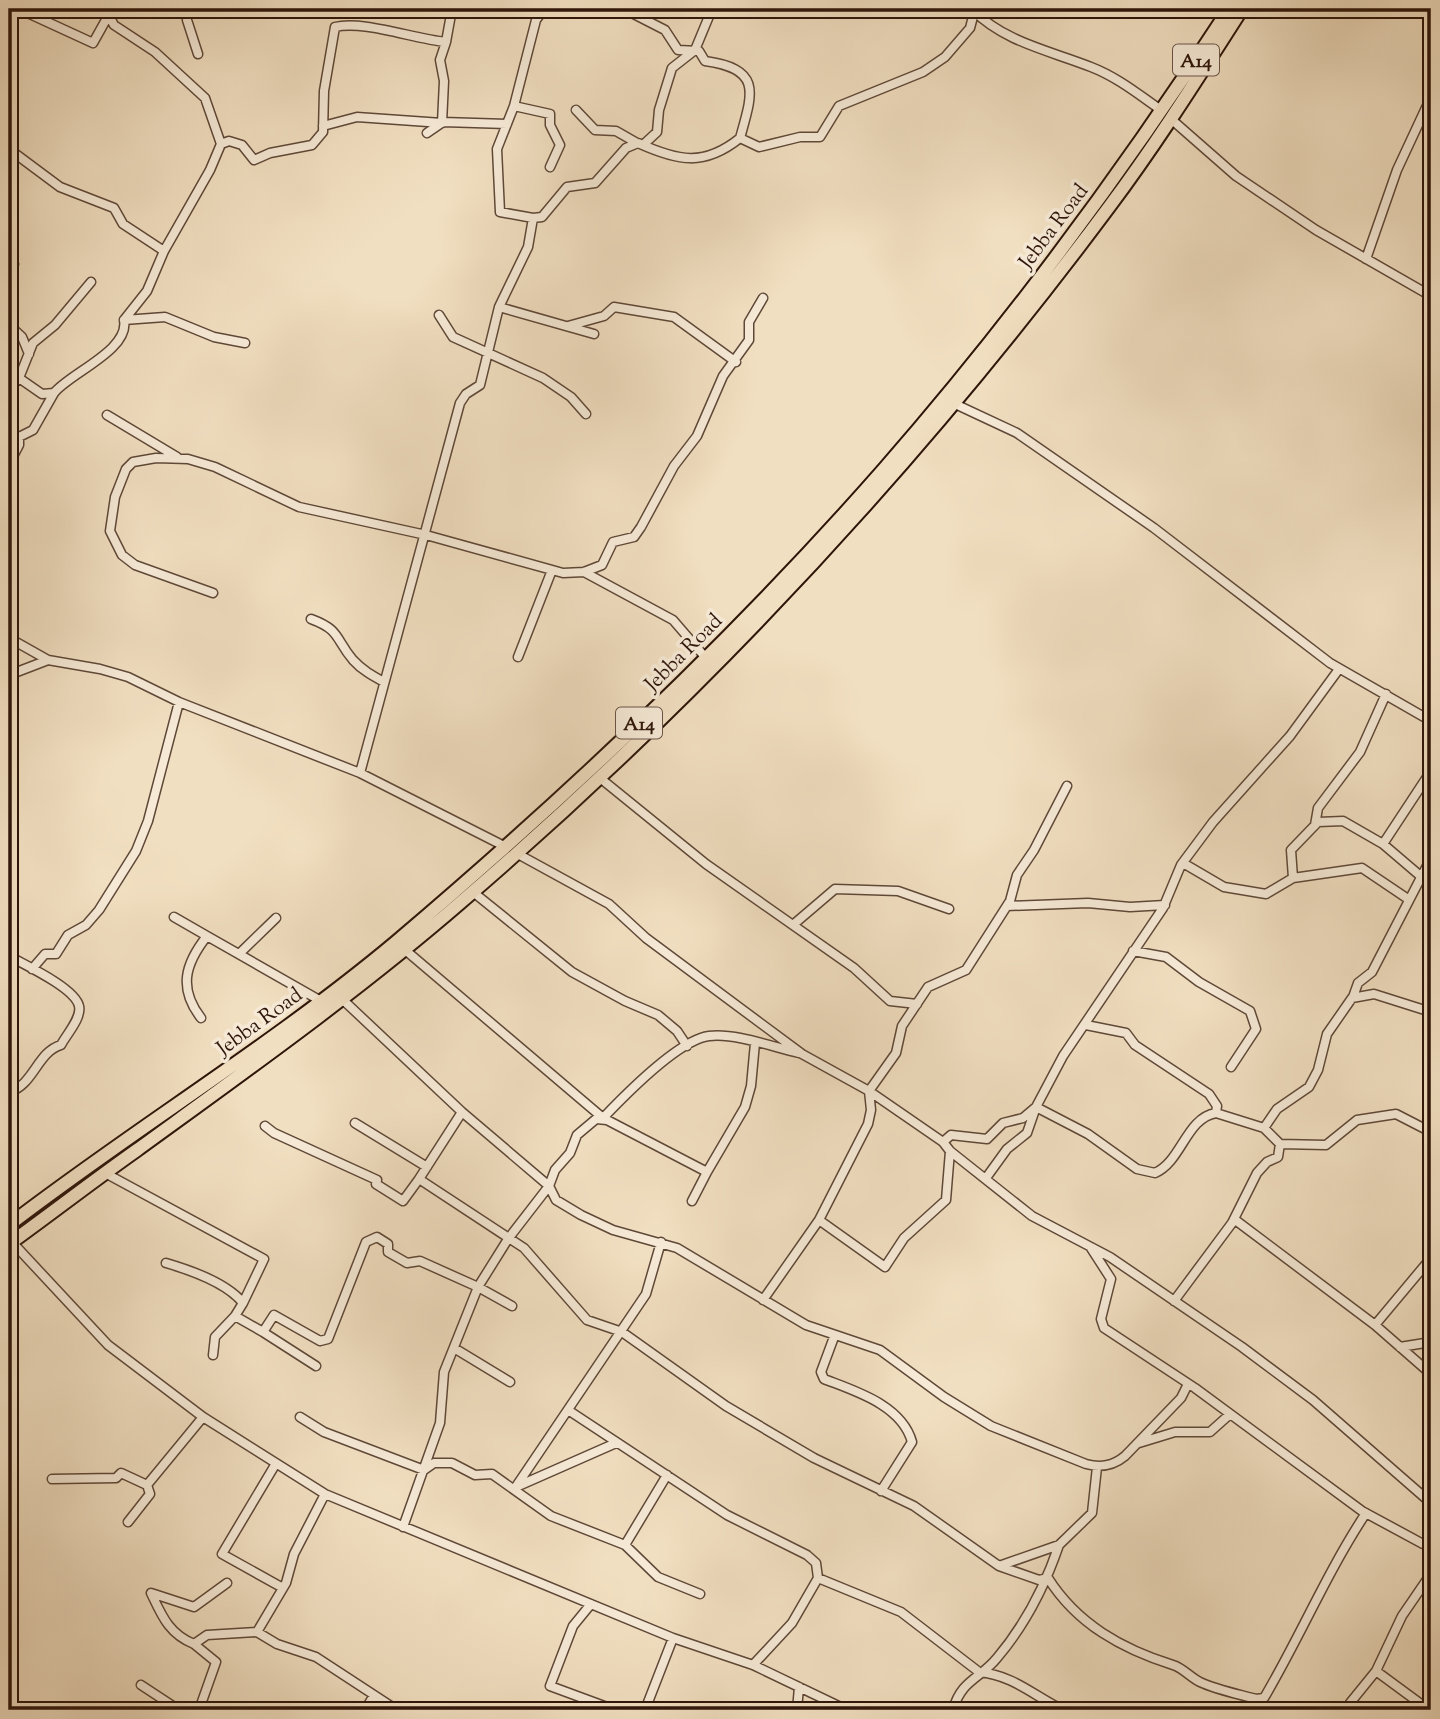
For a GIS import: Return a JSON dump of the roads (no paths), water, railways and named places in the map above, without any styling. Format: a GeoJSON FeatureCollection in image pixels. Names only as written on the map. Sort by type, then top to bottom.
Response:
{"type":"FeatureCollection","features":[{"type":"Feature","properties":{"kind":"highway","name":"Jebba Road"},"geometry":{"type":"LineString","coordinates":[[9,1225],[321,1001],[511,850],[593,769],[705,657],[891,461],[1166,114],[1229,9]]}},
{"type":"Feature","properties":{"kind":"highway"},"geometry":{"type":"LineString","coordinates":[[10,1243],[342,999],[472,892],[511,850],[600,778],[802,576],[955,404],[1110,206],[1166,114],[1242,9]]}},
{"type":"Feature","properties":{"kind":"street"},"geometry":{"type":"LineString","coordinates":[[19,9],[93,43],[110,13]]}},
{"type":"Feature","properties":{"kind":"street"},"geometry":{"type":"LineString","coordinates":[[187,9],[187,20],[198,54]]}},
{"type":"Feature","properties":{"kind":"street"},"geometry":{"type":"LineString","coordinates":[[442,123],[444,81],[440,60],[452,9]]}},
{"type":"Feature","properties":{"kind":"street"},"geometry":{"type":"LineString","coordinates":[[544,9],[536,20],[514,106],[497,149],[500,212],[533,218],[542,217],[567,187],[595,183],[626,148],[640,144],[657,132],[659,110],[672,68],[695,50],[712,9]]}},
{"type":"Feature","properties":{"kind":"street"},"geometry":{"type":"LineString","coordinates":[[576,110],[595,130],[616,131],[663,155],[700,158],[716,155],[740,138],[750,86],[747,77],[729,67],[705,61],[699,51],[678,50],[665,30],[624,9]]}},
{"type":"Feature","properties":{"kind":"street"},"geometry":{"type":"LineString","coordinates":[[740,138],[759,147],[800,137],[820,137],[839,106],[923,72],[945,57],[970,28],[973,9]]}},
{"type":"Feature","properties":{"kind":"street"},"geometry":{"type":"LineString","coordinates":[[973,9],[984,22],[1033,47],[1120,80],[1166,114],[1236,176],[1366,259],[1431,296]]}},
{"type":"Feature","properties":{"kind":"street"},"geometry":{"type":"LineString","coordinates":[[110,13],[114,25],[155,52],[205,98],[220,145],[210,170],[164,251],[147,291],[124,320]]}},
{"type":"Feature","properties":{"kind":"street"},"geometry":{"type":"LineString","coordinates":[[220,145],[229,141],[242,145],[254,160],[270,153],[312,145],[323,132],[324,91],[335,27],[350,23],[415,39],[446,42]]}},
{"type":"Feature","properties":{"kind":"street"},"geometry":{"type":"LineString","coordinates":[[1366,259],[1397,170],[1431,97]]}},
{"type":"Feature","properties":{"kind":"street"},"geometry":{"type":"LineString","coordinates":[[514,106],[550,114],[550,125],[560,145],[550,167]]}},
{"type":"Feature","properties":{"kind":"street"},"geometry":{"type":"LineString","coordinates":[[323,126],[357,117],[507,124]]}},
{"type":"Feature","properties":{"kind":"street"},"geometry":{"type":"LineString","coordinates":[[428,133],[442,123]]}},
{"type":"Feature","properties":{"kind":"street"},"geometry":{"type":"LineString","coordinates":[[9,149],[60,187],[114,208],[123,224],[164,251]]}},
{"type":"Feature","properties":{"kind":"street"},"geometry":{"type":"LineString","coordinates":[[360,773],[460,403],[466,394],[480,385],[499,307],[528,247],[533,218]]}},
{"type":"Feature","properties":{"kind":"street"},"geometry":{"type":"LineString","coordinates":[[9,390],[19,378],[33,344],[55,325],[91,282]]}},
{"type":"Feature","properties":{"kind":"street"},"geometry":{"type":"LineString","coordinates":[[213,593],[135,565],[122,555],[110,531],[116,497],[126,469],[132,462],[180,459],[215,467],[299,507],[426,535],[563,573],[584,572],[602,565],[613,542],[634,537],[674,466],[696,436],[723,376],[736,362],[749,340],[748,322],[763,298]]}},
{"type":"Feature","properties":{"kind":"street"},"geometry":{"type":"LineString","coordinates":[[499,307],[594,334]]}},
{"type":"Feature","properties":{"kind":"street"},"geometry":{"type":"LineString","coordinates":[[568,326],[604,316],[614,307],[674,317],[736,362]]}},
{"type":"Feature","properties":{"kind":"street"},"geometry":{"type":"LineString","coordinates":[[439,315],[453,337],[543,378],[571,397],[586,414]]}},
{"type":"Feature","properties":{"kind":"street"},"geometry":{"type":"LineString","coordinates":[[124,320],[165,317],[214,337],[245,343]]}},
{"type":"Feature","properties":{"kind":"street"},"geometry":{"type":"LineString","coordinates":[[19,437],[33,430],[63,382],[83,372],[122,337],[126,328],[124,320]]}},
{"type":"Feature","properties":{"kind":"street"},"geometry":{"type":"LineString","coordinates":[[9,325],[22,337],[29,354]]}},
{"type":"Feature","properties":{"kind":"street"},"geometry":{"type":"LineString","coordinates":[[19,378],[42,394],[54,393]]}},
{"type":"Feature","properties":{"kind":"street"},"geometry":{"type":"LineString","coordinates":[[955,404],[1017,433],[1146,523],[1339,669],[1431,721]]}},
{"type":"Feature","properties":{"kind":"street"},"geometry":{"type":"LineString","coordinates":[[107,415],[180,459]]}},
{"type":"Feature","properties":{"kind":"street"},"geometry":{"type":"LineString","coordinates":[[9,432],[19,437]]}},
{"type":"Feature","properties":{"kind":"street"},"geometry":{"type":"LineString","coordinates":[[9,464],[19,445],[19,437]]}},
{"type":"Feature","properties":{"kind":"street"},"geometry":{"type":"LineString","coordinates":[[517,657],[552,570]]}},
{"type":"Feature","properties":{"kind":"street"},"geometry":{"type":"LineString","coordinates":[[584,572],[673,620],[705,657]]}},
{"type":"Feature","properties":{"kind":"street"},"geometry":{"type":"LineString","coordinates":[[312,619],[329,626],[339,634],[351,657],[361,668],[384,682]]}},
{"type":"Feature","properties":{"kind":"street"},"geometry":{"type":"LineString","coordinates":[[9,638],[48,660],[100,668],[128,677],[179,702],[360,773],[511,850],[609,904],[646,939],[802,1054],[869,1091],[943,1142],[950,1151],[1031,1216],[1090,1246],[1242,1347],[1312,1400],[1431,1503]]}},
{"type":"Feature","properties":{"kind":"street"},"geometry":{"type":"LineString","coordinates":[[9,675],[48,660]]}},
{"type":"Feature","properties":{"kind":"street"},"geometry":{"type":"LineString","coordinates":[[986,1178],[1007,1149],[1027,1132],[1036,1107],[1063,1056],[1165,905],[1183,863],[1213,822],[1290,736],[1339,669]]}},
{"type":"Feature","properties":{"kind":"street"},"geometry":{"type":"LineString","coordinates":[[1315,825],[1318,808],[1360,752],[1386,694]]}},
{"type":"Feature","properties":{"kind":"street"},"geometry":{"type":"LineString","coordinates":[[32,969],[45,954],[56,954],[68,935],[86,926],[125,872],[148,821],[179,702]]}},
{"type":"Feature","properties":{"kind":"street"},"geometry":{"type":"LineString","coordinates":[[1383,844],[1431,771]]}},
{"type":"Feature","properties":{"kind":"street"},"geometry":{"type":"LineString","coordinates":[[600,778],[706,864],[854,968],[890,1001],[918,1004]]}},
{"type":"Feature","properties":{"kind":"street"},"geometry":{"type":"LineString","coordinates":[[763,1300],[819,1220],[868,1124],[871,1110],[869,1091],[896,1053],[902,1026],[928,987],[966,970],[1007,906],[1017,874],[1034,850],[1067,786]]}},
{"type":"Feature","properties":{"kind":"street"},"geometry":{"type":"LineString","coordinates":[[1293,878],[1291,850],[1318,822],[1343,821],[1383,844],[1431,886]]}},
{"type":"Feature","properties":{"kind":"street"},"geometry":{"type":"LineString","coordinates":[[1264,1128],[1277,1109],[1309,1087],[1318,1070],[1327,1034],[1353,998],[1358,984],[1372,972],[1431,858]]}},
{"type":"Feature","properties":{"kind":"street"},"geometry":{"type":"LineString","coordinates":[[1183,863],[1224,887],[1266,894],[1293,878],[1362,868],[1408,899]]}},
{"type":"Feature","properties":{"kind":"street"},"geometry":{"type":"LineString","coordinates":[[794,924],[835,889],[898,891],[949,909]]}},
{"type":"Feature","properties":{"kind":"street"},"geometry":{"type":"LineString","coordinates":[[472,892],[572,972],[625,1001],[658,1015],[677,1031],[687,1046]]}},
{"type":"Feature","properties":{"kind":"street"},"geometry":{"type":"LineString","coordinates":[[1007,906],[1165,905]]}},
{"type":"Feature","properties":{"kind":"street"},"geometry":{"type":"LineString","coordinates":[[174,917],[321,1001]]}},
{"type":"Feature","properties":{"kind":"street"},"geometry":{"type":"LineString","coordinates":[[240,953],[276,918]]}},
{"type":"Feature","properties":{"kind":"street"},"geometry":{"type":"LineString","coordinates":[[201,1018],[191,1004],[187,966],[207,936]]}},
{"type":"Feature","properties":{"kind":"street"},"geometry":{"type":"LineString","coordinates":[[404,949],[603,1118],[707,1172]]}},
{"type":"Feature","properties":{"kind":"street"},"geometry":{"type":"LineString","coordinates":[[1133,951],[1166,957],[1199,982],[1250,1010],[1256,1029],[1231,1067]]}},
{"type":"Feature","properties":{"kind":"street"},"geometry":{"type":"LineString","coordinates":[[9,956],[71,993],[79,1007],[78,1016],[61,1045],[51,1048],[28,1080],[9,1092]]}},
{"type":"Feature","properties":{"kind":"street"},"geometry":{"type":"LineString","coordinates":[[1353,998],[1374,994],[1431,1012]]}},
{"type":"Feature","properties":{"kind":"street"},"geometry":{"type":"LineString","coordinates":[[342,999],[462,1112],[549,1186],[556,1200],[581,1216],[613,1230],[661,1242],[696,1258],[806,1325],[880,1350],[944,1397],[992,1426],[1097,1467],[1118,1462],[1181,1398],[1188,1384]]}},
{"type":"Feature","properties":{"kind":"street"},"geometry":{"type":"LineString","coordinates":[[1086,1025],[1126,1033],[1135,1045],[1209,1094],[1217,1106],[1216,1113]]}},
{"type":"Feature","properties":{"kind":"street"},"geometry":{"type":"LineString","coordinates":[[403,1527],[440,1423],[444,1372],[478,1287],[508,1239],[549,1186],[555,1170],[570,1153],[577,1135],[603,1118],[642,1079],[687,1046],[708,1036],[802,1054]]}},
{"type":"Feature","properties":{"kind":"street"},"geometry":{"type":"LineString","coordinates":[[692,1201],[745,1107],[751,1086],[755,1043]]}},
{"type":"Feature","properties":{"kind":"street"},"geometry":{"type":"LineString","coordinates":[[1036,1107],[1088,1134],[1137,1169],[1155,1173],[1169,1163],[1197,1122],[1216,1113],[1264,1128],[1280,1144],[1326,1146],[1357,1120],[1396,1114],[1431,1132]]}},
{"type":"Feature","properties":{"kind":"street"},"geometry":{"type":"LineString","coordinates":[[943,1142],[951,1135],[987,1139],[1003,1123],[1023,1118],[1036,1107]]}},
{"type":"Feature","properties":{"kind":"street"},"geometry":{"type":"LineString","coordinates":[[265,1126],[274,1133],[377,1180],[376,1184],[403,1201],[462,1112]]}},
{"type":"Feature","properties":{"kind":"street"},"geometry":{"type":"LineString","coordinates":[[355,1124],[427,1167]]}},
{"type":"Feature","properties":{"kind":"street"},"geometry":{"type":"LineString","coordinates":[[1174,1301],[1234,1219],[1257,1173],[1267,1162],[1278,1157],[1280,1144]]}},
{"type":"Feature","properties":{"kind":"street"},"geometry":{"type":"LineString","coordinates":[[819,1220],[885,1268],[904,1238],[946,1200],[950,1151]]}},
{"type":"Feature","properties":{"kind":"street"},"geometry":{"type":"LineString","coordinates":[[105,1173],[264,1259],[235,1316],[215,1337],[213,1355]]}},
{"type":"Feature","properties":{"kind":"street"},"geometry":{"type":"LineString","coordinates":[[419,1179],[524,1248],[587,1320],[622,1332],[726,1406],[814,1458],[914,1506],[999,1566],[1039,1580],[1048,1578]]}},
{"type":"Feature","properties":{"kind":"street"},"geometry":{"type":"LineString","coordinates":[[1234,1219],[1375,1325],[1431,1374]]}},
{"type":"Feature","properties":{"kind":"street"},"geometry":{"type":"LineString","coordinates":[[263,1332],[274,1315],[320,1341],[328,1339],[366,1242],[377,1237],[388,1244],[388,1252],[407,1263],[420,1261],[478,1287],[512,1306]]}},
{"type":"Feature","properties":{"kind":"street"},"geometry":{"type":"LineString","coordinates":[[515,1488],[646,1294],[661,1242]]}},
{"type":"Feature","properties":{"kind":"street"},"geometry":{"type":"LineString","coordinates":[[10,1243],[108,1345],[203,1418],[325,1494],[673,1638],[753,1665],[847,1710]]}},
{"type":"Feature","properties":{"kind":"street"},"geometry":{"type":"LineString","coordinates":[[1090,1246],[1111,1279],[1101,1319],[1104,1328],[1188,1384],[1366,1513],[1423,1544],[1431,1542]]}},
{"type":"Feature","properties":{"kind":"street"},"geometry":{"type":"LineString","coordinates":[[1375,1325],[1431,1258]]}},
{"type":"Feature","properties":{"kind":"street"},"geometry":{"type":"LineString","coordinates":[[166,1263],[183,1268],[236,1294],[243,1303]]}},
{"type":"Feature","properties":{"kind":"street"},"geometry":{"type":"LineString","coordinates":[[235,1316],[316,1366]]}},
{"type":"Feature","properties":{"kind":"street"},"geometry":{"type":"LineString","coordinates":[[834,1336],[821,1372],[824,1378],[880,1402],[910,1434],[912,1442],[881,1491]]}},
{"type":"Feature","properties":{"kind":"street"},"geometry":{"type":"LineString","coordinates":[[1400,1347],[1431,1342]]}},
{"type":"Feature","properties":{"kind":"street"},"geometry":{"type":"LineString","coordinates":[[454,1348],[510,1382]]}},
{"type":"Feature","properties":{"kind":"street"},"geometry":{"type":"LineString","coordinates":[[568,1410],[749,1528],[807,1555],[816,1563],[818,1578],[792,1623],[753,1665]]}},
{"type":"Feature","properties":{"kind":"street"},"geometry":{"type":"LineString","coordinates":[[1136,1444],[1175,1432],[1210,1432],[1229,1415]]}},
{"type":"Feature","properties":{"kind":"street"},"geometry":{"type":"LineString","coordinates":[[147,1485],[203,1418]]}},
{"type":"Feature","properties":{"kind":"street"},"geometry":{"type":"LineString","coordinates":[[300,1418],[317,1429],[424,1470]]}},
{"type":"Feature","properties":{"kind":"street"},"geometry":{"type":"LineString","coordinates":[[515,1488],[616,1443]]}},
{"type":"Feature","properties":{"kind":"street"},"geometry":{"type":"LineString","coordinates":[[424,1470],[434,1463],[452,1463],[475,1475],[492,1474],[551,1516],[625,1545],[658,1577],[700,1594]]}},
{"type":"Feature","properties":{"kind":"street"},"geometry":{"type":"LineString","coordinates":[[275,1465],[222,1554],[283,1588]]}},
{"type":"Feature","properties":{"kind":"street"},"geometry":{"type":"LineString","coordinates":[[999,1566],[1059,1545],[1092,1513],[1097,1467]]}},
{"type":"Feature","properties":{"kind":"street"},"geometry":{"type":"LineString","coordinates":[[52,1479],[116,1478],[121,1473],[147,1485],[150,1494],[128,1522]]}},
{"type":"Feature","properties":{"kind":"street"},"geometry":{"type":"LineString","coordinates":[[625,1545],[667,1475]]}},
{"type":"Feature","properties":{"kind":"street"},"geometry":{"type":"LineString","coordinates":[[257,1632],[283,1588],[294,1554],[325,1494]]}},
{"type":"Feature","properties":{"kind":"street"},"geometry":{"type":"LineString","coordinates":[[1256,1699],[1264,1698],[1289,1656],[1335,1563],[1366,1513]]}},
{"type":"Feature","properties":{"kind":"street"},"geometry":{"type":"LineString","coordinates":[[953,1710],[965,1684],[996,1660],[1031,1609],[1048,1578],[1059,1545]]}},
{"type":"Feature","properties":{"kind":"street"},"geometry":{"type":"LineString","coordinates":[[1349,1710],[1350,1703],[1376,1671],[1402,1616],[1430,1578],[1431,1562]]}},
{"type":"Feature","properties":{"kind":"street"},"geometry":{"type":"LineString","coordinates":[[818,1578],[901,1612],[979,1672],[1019,1682],[1063,1710]]}},
{"type":"Feature","properties":{"kind":"street"},"geometry":{"type":"LineString","coordinates":[[1048,1578],[1079,1619],[1158,1662],[1175,1665],[1199,1682],[1256,1699],[1272,1710]]}},
{"type":"Feature","properties":{"kind":"street"},"geometry":{"type":"LineString","coordinates":[[199,1710],[216,1662],[194,1644],[179,1638],[166,1624],[151,1593],[194,1607],[226,1583]]}},
{"type":"Feature","properties":{"kind":"street"},"geometry":{"type":"LineString","coordinates":[[591,1604],[573,1626],[550,1686],[615,1710]]}},
{"type":"Feature","properties":{"kind":"street"},"geometry":{"type":"LineString","coordinates":[[194,1644],[207,1635],[257,1632],[277,1644],[316,1657],[397,1710]]}},
{"type":"Feature","properties":{"kind":"street"},"geometry":{"type":"LineString","coordinates":[[645,1710],[673,1638]]}},
{"type":"Feature","properties":{"kind":"street"},"geometry":{"type":"LineString","coordinates":[[1376,1671],[1429,1710]]}},
{"type":"Feature","properties":{"kind":"street"},"geometry":{"type":"LineString","coordinates":[[141,1685],[179,1710]]}},
{"type":"Feature","properties":{"kind":"street"},"geometry":{"type":"LineString","coordinates":[[797,1710],[799,1687]]}},
{"type":"Feature","properties":{"kind":"street"},"geometry":{"type":"LineString","coordinates":[[365,1710],[374,1695]]}}]}
